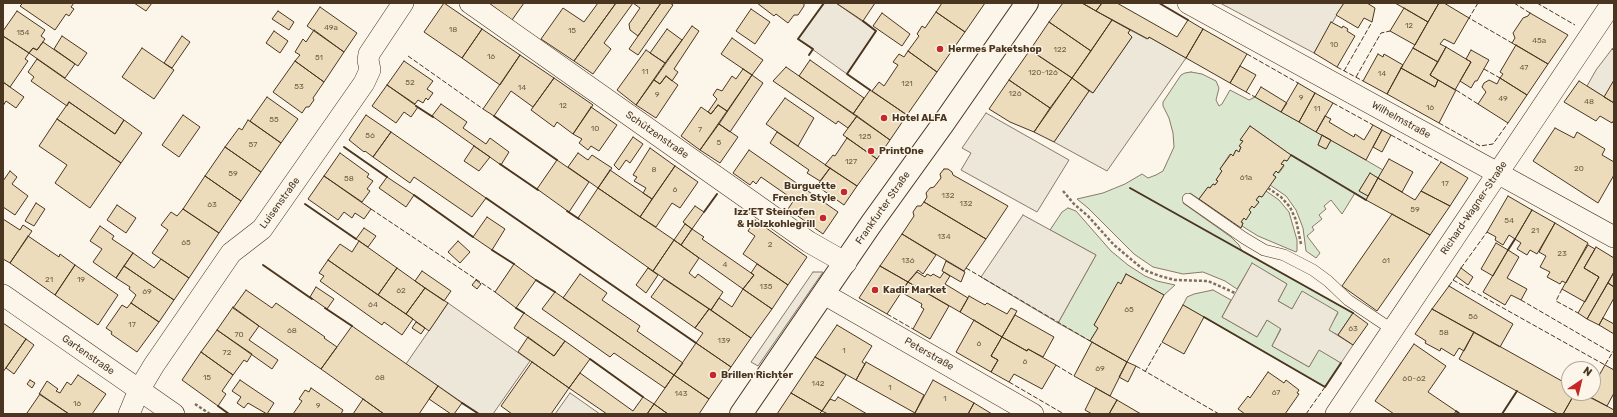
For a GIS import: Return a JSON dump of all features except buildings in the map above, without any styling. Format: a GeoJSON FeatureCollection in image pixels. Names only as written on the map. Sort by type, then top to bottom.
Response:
{"type":"FeatureCollection","features":[{"type":"Feature","properties":{"kind":"main road","name":"Frankfurter Straße"},"geometry":{"type":"LineString","coordinates":[[741,414],[846,263],[871,224],[1027,3]]}},
{"type":"Feature","properties":{"kind":"street","name":"Luisenstraße"},"geometry":{"type":"LineString","coordinates":[[129,414],[139,390],[154,365],[231,253],[262,229],[364,83],[370,70],[368,60],[369,54],[403,3]]}},
{"type":"Feature","properties":{"kind":"street","name":"Schützenstraße"},"geometry":{"type":"LineString","coordinates":[[470,3],[809,242],[846,263]]}},
{"type":"Feature","properties":{"kind":"street","name":"Wilhelmstraße"},"geometry":{"type":"LineString","coordinates":[[1188,3],[1614,237]]}},
{"type":"Feature","properties":{"kind":"street","name":"Richard-Wagner-Straße"},"geometry":{"type":"LineString","coordinates":[[1336,414],[1612,3]]}},
{"type":"Feature","properties":{"kind":"street","name":"Peterstraße"},"geometry":{"type":"LineString","coordinates":[[824,294],[1033,414]]}},
{"type":"Feature","properties":{"kind":"street","name":"Gartenstraße"},"geometry":{"type":"LineString","coordinates":[[3,295],[174,414]]}},
{"type":"Feature","properties":{"kind":"lane"},"geometry":{"type":"LineString","coordinates":[[1188,199],[1264,250],[1284,255],[1328,281],[1348,300],[1393,330]]}},
{"type":"Feature","properties":{"kind":"path"},"geometry":{"type":"LineString","coordinates":[[1268,188],[1281,196],[1290,207],[1296,220],[1301,242],[1301,253],[1298,262]]}},
{"type":"Feature","properties":{"kind":"path"},"geometry":{"type":"LineString","coordinates":[[1063,191],[1114,245],[1144,270],[1175,280],[1208,281],[1235,293]]}},
{"type":"Feature","properties":{"kind":"green space"},"geometry":{"type":"Polygon","coordinates":[[[1191,72],[1202,74],[1216,81],[1219,88],[1216,100],[1219,106],[1222,104],[1230,90],[1249,100],[1255,97],[1322,135],[1318,145],[1326,149],[1331,140],[1383,170],[1378,178],[1370,174],[1359,191],[1368,196],[1366,200],[1355,193],[1342,214],[1331,200],[1324,206],[1326,209],[1319,215],[1322,219],[1312,227],[1314,230],[1307,236],[1320,253],[1316,258],[1306,251],[1303,228],[1296,210],[1286,196],[1270,185],[1276,177],[1273,175],[1276,171],[1279,173],[1284,166],[1281,164],[1284,160],[1287,161],[1291,155],[1250,126],[1241,140],[1243,141],[1239,152],[1236,150],[1233,156],[1230,154],[1220,169],[1222,171],[1216,180],[1218,181],[1215,185],[1213,184],[1210,188],[1208,187],[1199,199],[1190,193],[1183,203],[1231,237],[1239,245],[1242,251],[1353,313],[1338,335],[1328,330],[1338,313],[1302,292],[1292,309],[1278,301],[1287,284],[1252,264],[1237,289],[1225,281],[1203,272],[1183,274],[1153,267],[1134,254],[1077,199],[1103,193],[1125,184],[1142,174],[1148,178],[1163,171],[1174,147],[1173,133],[1169,118],[1163,106],[1163,102],[1181,75],[1191,72]]]}},
{"type":"Feature","properties":{"kind":"green space"},"geometry":{"type":"Polygon","coordinates":[[[1266,191],[1279,200],[1289,212],[1297,240],[1296,252],[1258,236],[1242,226],[1243,223],[1241,222],[1244,218],[1246,219],[1251,212],[1249,210],[1252,206],[1254,208],[1259,202],[1256,200],[1259,196],[1262,197],[1266,191]]]}},
{"type":"Feature","properties":{"kind":"green space"},"geometry":{"type":"Polygon","coordinates":[[[1068,208],[1076,211],[1111,251],[1128,265],[1145,276],[1157,281],[1175,285],[1164,295],[1126,274],[1121,284],[1118,283],[1094,325],[1098,328],[1090,341],[1058,323],[1096,255],[1050,230],[1062,212],[1068,208]]]}},
{"type":"Feature","properties":{"kind":"green space"},"geometry":{"type":"Polygon","coordinates":[[[1213,290],[1231,300],[1222,317],[1257,337],[1267,320],[1281,328],[1272,346],[1309,367],[1319,349],[1341,363],[1325,387],[1183,305],[1187,297],[1213,290]]]}},
{"type":"Feature","properties":{"kind":"shaded area"},"geometry":{"type":"Polygon","coordinates":[[[824,3],[836,3],[876,31],[847,74],[798,39],[824,3]]]}},
{"type":"Feature","properties":{"kind":"shaded area"},"geometry":{"type":"Polygon","coordinates":[[[1220,3],[1344,3],[1314,53],[1220,3]]]}},
{"type":"Feature","properties":{"kind":"shaded area"},"geometry":{"type":"Polygon","coordinates":[[[1130,30],[1147,39],[1149,37],[1186,58],[1107,171],[1054,142],[1089,91],[1093,93],[1132,37],[1128,33],[1130,30]]]}},
{"type":"Feature","properties":{"kind":"shaded area"},"geometry":{"type":"Polygon","coordinates":[[[1612,49],[1614,50],[1614,103],[1587,86],[1596,70],[1612,49]]]}},
{"type":"Feature","properties":{"kind":"shaded area"},"geometry":{"type":"Polygon","coordinates":[[[986,113],[1069,160],[1037,212],[961,170],[971,153],[962,148],[986,113]]]}},
{"type":"Feature","properties":{"kind":"shaded area"},"geometry":{"type":"Polygon","coordinates":[[[1023,215],[1096,255],[1058,323],[981,277],[1023,215]]]}},
{"type":"Feature","properties":{"kind":"shaded area"},"geometry":{"type":"Polygon","coordinates":[[[1252,263],[1287,284],[1278,301],[1292,309],[1302,291],[1338,312],[1329,330],[1353,345],[1341,363],[1319,350],[1309,367],[1272,346],[1281,329],[1267,320],[1257,337],[1222,317],[1252,263]]]}},
{"type":"Feature","properties":{"kind":"shaded area"},"geometry":{"type":"Polygon","coordinates":[[[813,272],[823,272],[758,366],[751,362],[813,272]]]}},
{"type":"Feature","properties":{"kind":"shaded area"},"geometry":{"type":"Polygon","coordinates":[[[448,303],[530,361],[493,414],[479,414],[406,364],[448,303]]]}},
{"type":"Feature","properties":{"kind":"shaded area"},"geometry":{"type":"Polygon","coordinates":[[[570,393],[600,414],[555,414],[570,393]]]}},
{"type":"Feature","properties":{"kind":"fence"},"geometry":{"type":"LineString","coordinates":[[1478,3],[1469,18],[1512,43]]}},
{"type":"Feature","properties":{"kind":"fence"},"geometry":{"type":"LineString","coordinates":[[1514,3],[1530,13]]}},
{"type":"Feature","properties":{"kind":"fence"},"geometry":{"type":"LineString","coordinates":[[1537,3],[1575,25]]}},
{"type":"Feature","properties":{"kind":"fence"},"geometry":{"type":"LineString","coordinates":[[1344,71],[1372,22]]}},
{"type":"Feature","properties":{"kind":"fence"},"geometry":{"type":"LineString","coordinates":[[1356,77],[1381,33],[1390,31]]}},
{"type":"Feature","properties":{"kind":"fence"},"geometry":{"type":"LineString","coordinates":[[1247,54],[1298,83]]}},
{"type":"Feature","properties":{"kind":"fence"},"geometry":{"type":"LineString","coordinates":[[408,56],[483,109]]}},
{"type":"Feature","properties":{"kind":"fence"},"geometry":{"type":"LineString","coordinates":[[1337,67],[1363,81]]}},
{"type":"Feature","properties":{"kind":"fence"},"geometry":{"type":"LineString","coordinates":[[1484,69],[1500,78]]}},
{"type":"Feature","properties":{"kind":"fence"},"geometry":{"type":"LineString","coordinates":[[1456,90],[1478,104]]}},
{"type":"Feature","properties":{"kind":"fence"},"geometry":{"type":"LineString","coordinates":[[1246,92],[1255,97]]}},
{"type":"Feature","properties":{"kind":"fence"},"geometry":{"type":"LineString","coordinates":[[1333,103],[1373,125]]}},
{"type":"Feature","properties":{"kind":"fence"},"geometry":{"type":"LineString","coordinates":[[1439,123],[1480,146],[1493,144],[1508,123]]}},
{"type":"Feature","properties":{"kind":"fence"},"geometry":{"type":"LineString","coordinates":[[1391,135],[1441,162]]}},
{"type":"Feature","properties":{"kind":"fence"},"geometry":{"type":"LineString","coordinates":[[371,209],[495,292]]}},
{"type":"Feature","properties":{"kind":"fence"},"geometry":{"type":"LineString","coordinates":[[1461,268],[1487,232]]}},
{"type":"Feature","properties":{"kind":"fence"},"geometry":{"type":"LineString","coordinates":[[966,268],[1090,341]]}},
{"type":"Feature","properties":{"kind":"fence"},"geometry":{"type":"LineString","coordinates":[[1449,286],[1456,276]]}},
{"type":"Feature","properties":{"kind":"fence"},"geometry":{"type":"LineString","coordinates":[[1453,280],[1605,365],[1614,350]]}},
{"type":"Feature","properties":{"kind":"fence"},"geometry":{"type":"LineString","coordinates":[[1562,289],[1556,301],[1578,313]]}},
{"type":"Feature","properties":{"kind":"fence"},"geometry":{"type":"LineString","coordinates":[[1521,300],[1612,353]]}},
{"type":"Feature","properties":{"kind":"fence"},"geometry":{"type":"LineString","coordinates":[[887,314],[913,329]]}},
{"type":"Feature","properties":{"kind":"fence"},"geometry":{"type":"LineString","coordinates":[[1145,372],[1162,342]]}},
{"type":"Feature","properties":{"kind":"fence"},"geometry":{"type":"LineString","coordinates":[[1056,365],[1074,376]]}},
{"type":"Feature","properties":{"kind":"fence"},"geometry":{"type":"LineString","coordinates":[[1136,366],[1219,414]]}},
{"type":"Feature","properties":{"kind":"fence"},"geometry":{"type":"LineString","coordinates":[[1009,382],[1064,414]]}},
{"type":"Feature","properties":{"kind":"fence"},"geometry":{"type":"LineString","coordinates":[[1306,414],[1325,387]]}},
{"type":"Feature","properties":{"kind":"wall"},"geometry":{"type":"LineString","coordinates":[[809,55],[813,49],[798,39],[824,3]]}},
{"type":"Feature","properties":{"kind":"wall"},"geometry":{"type":"LineString","coordinates":[[1159,3],[1188,20]]}},
{"type":"Feature","properties":{"kind":"wall"},"geometry":{"type":"LineString","coordinates":[[863,21],[876,31],[847,74],[870,90]]}},
{"type":"Feature","properties":{"kind":"wall"},"geometry":{"type":"LineString","coordinates":[[416,106],[433,117]]}},
{"type":"Feature","properties":{"kind":"wall"},"geometry":{"type":"LineString","coordinates":[[494,116],[557,160]]}},
{"type":"Feature","properties":{"kind":"wall"},"geometry":{"type":"LineString","coordinates":[[344,147],[387,177]]}},
{"type":"Feature","properties":{"kind":"wall"},"geometry":{"type":"LineString","coordinates":[[1291,155],[1366,200]]}},
{"type":"Feature","properties":{"kind":"wall"},"geometry":{"type":"LineString","coordinates":[[500,164],[538,190]]}},
{"type":"Feature","properties":{"kind":"wall"},"geometry":{"type":"LineString","coordinates":[[1130,188],[1353,313]]}},
{"type":"Feature","properties":{"kind":"wall"},"geometry":{"type":"LineString","coordinates":[[704,212],[717,194]]}},
{"type":"Feature","properties":{"kind":"wall"},"geometry":{"type":"LineString","coordinates":[[414,195],[473,237]]}},
{"type":"Feature","properties":{"kind":"wall"},"geometry":{"type":"LineString","coordinates":[[486,198],[696,343]]}},
{"type":"Feature","properties":{"kind":"wall"},"geometry":{"type":"LineString","coordinates":[[305,204],[356,239]]}},
{"type":"Feature","properties":{"kind":"wall"},"geometry":{"type":"LineString","coordinates":[[567,211],[579,219]]}},
{"type":"Feature","properties":{"kind":"wall"},"geometry":{"type":"LineString","coordinates":[[1508,250],[1515,239]]}},
{"type":"Feature","properties":{"kind":"wall"},"geometry":{"type":"LineString","coordinates":[[492,250],[514,264]]}},
{"type":"Feature","properties":{"kind":"wall"},"geometry":{"type":"LineString","coordinates":[[263,265],[312,299]]}},
{"type":"Feature","properties":{"kind":"wall"},"geometry":{"type":"LineString","coordinates":[[536,280],[555,292]]}},
{"type":"Feature","properties":{"kind":"wall"},"geometry":{"type":"LineString","coordinates":[[325,308],[352,326]]}},
{"type":"Feature","properties":{"kind":"wall"},"geometry":{"type":"LineString","coordinates":[[516,308],[524,313]]}},
{"type":"Feature","properties":{"kind":"wall"},"geometry":{"type":"LineString","coordinates":[[1204,317],[1325,387],[1341,363]]}},
{"type":"Feature","properties":{"kind":"wall"},"geometry":{"type":"LineString","coordinates":[[590,359],[643,397]]}},
{"type":"Feature","properties":{"kind":"wall"},"geometry":{"type":"LineString","coordinates":[[1502,414],[1517,391]]}},
{"type":"Feature","properties":{"kind":"wall"},"geometry":{"type":"LineString","coordinates":[[462,403],[479,414]]}},
{"type":"Feature","properties":{"kind":"wall"},"geometry":{"type":"LineString","coordinates":[[218,406],[229,414]]}},
{"type":"Feature","properties":{"kind":"wall"},"geometry":{"type":"LineString","coordinates":[[1456,411],[1460,414]]}},
{"type":"Feature","properties":{"kind":"place","name":"Hermes Paketshop"},"geometry":{"type":"Point","coordinates":[940,49]}},
{"type":"Feature","properties":{"kind":"place","name":"Hotel ALFA"},"geometry":{"type":"Point","coordinates":[884,118]}},
{"type":"Feature","properties":{"kind":"place","name":"PrintOne"},"geometry":{"type":"Point","coordinates":[871,151]}},
{"type":"Feature","properties":{"kind":"place","name":"Burguette French Style"},"geometry":{"type":"Point","coordinates":[844,192]}},
{"type":"Feature","properties":{"kind":"place","name":"Izz’ET Steinofen & Holzkohlegrill"},"geometry":{"type":"Point","coordinates":[823,218]}},
{"type":"Feature","properties":{"kind":"place","name":"Kadir Market"},"geometry":{"type":"Point","coordinates":[875,290]}},
{"type":"Feature","properties":{"kind":"place","name":"Brillen Richter"},"geometry":{"type":"Point","coordinates":[713,375]}}]}
